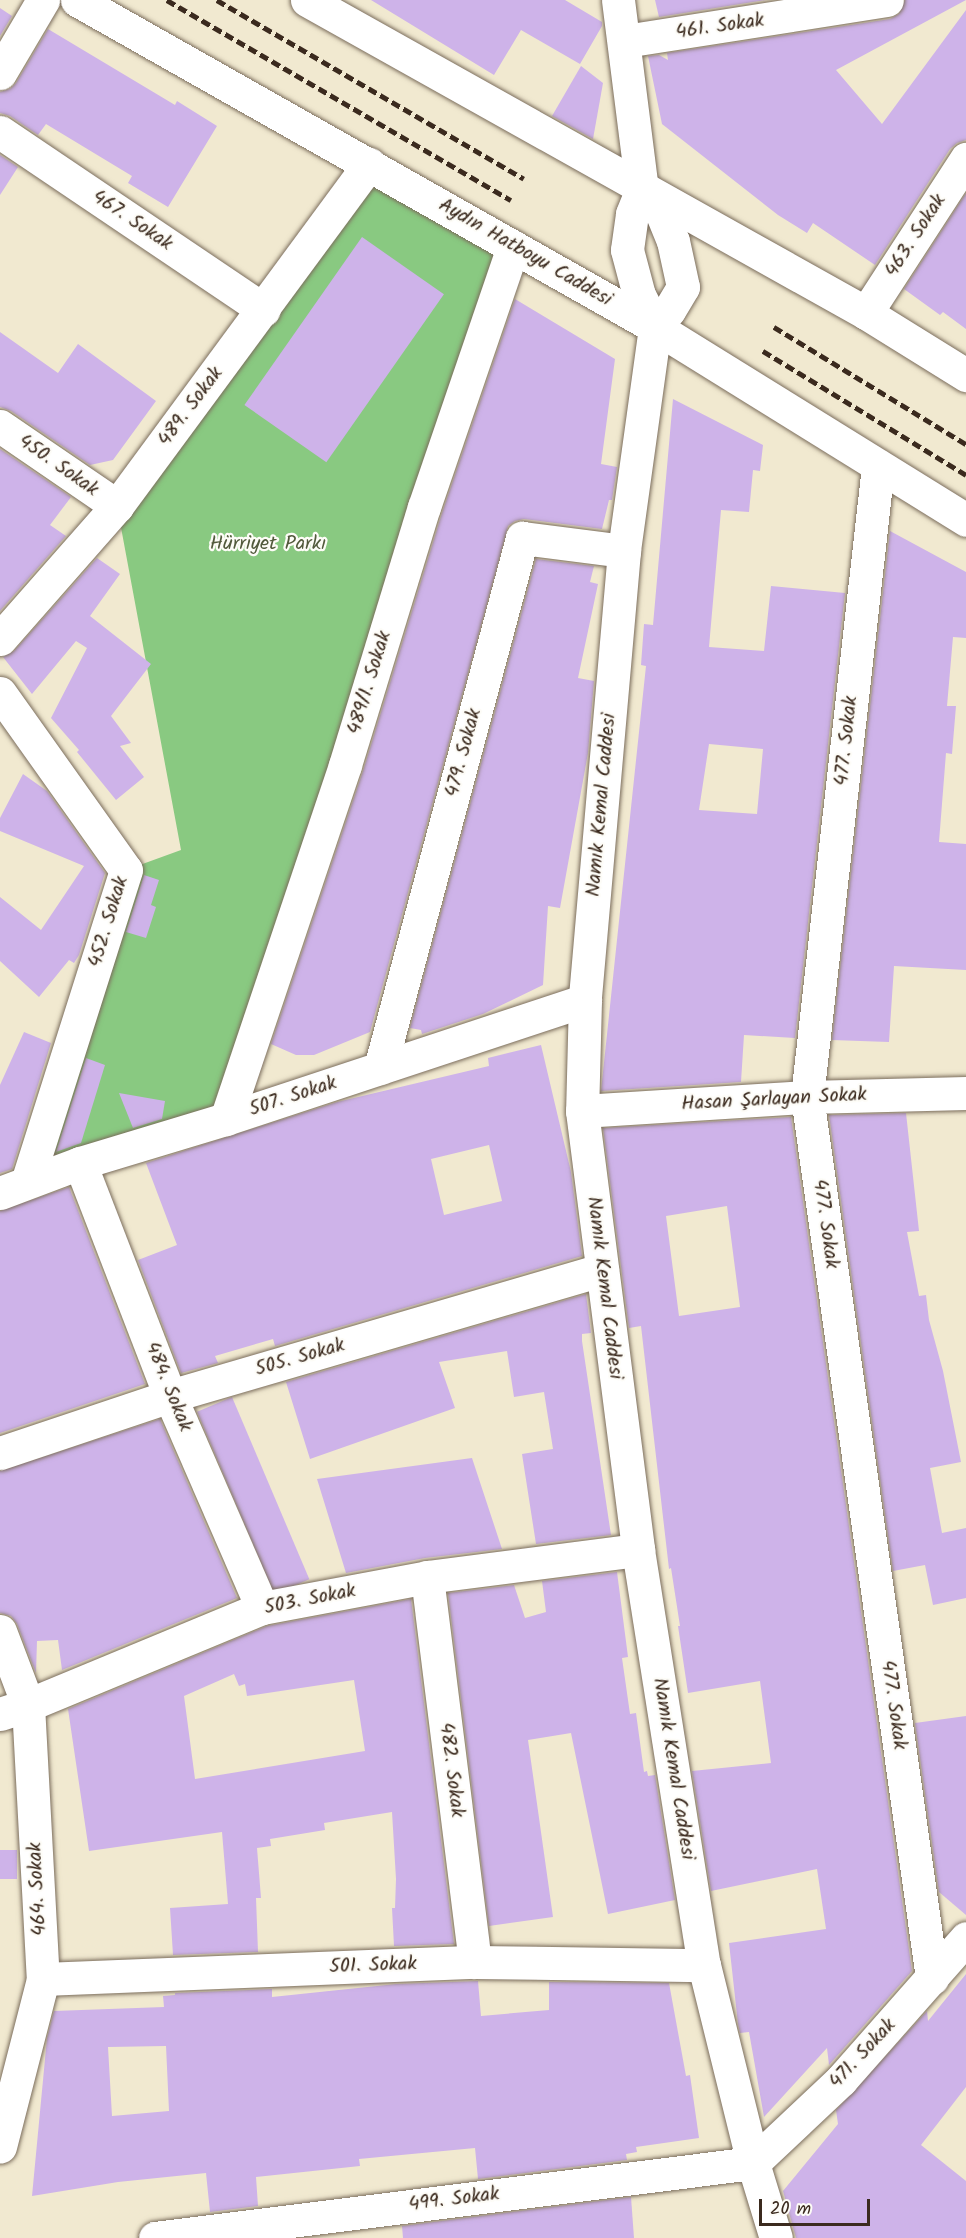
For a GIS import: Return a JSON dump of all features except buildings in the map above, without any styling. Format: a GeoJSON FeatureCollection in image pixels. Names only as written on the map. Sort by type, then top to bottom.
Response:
{"type":"FeatureCollection","features":[{"type":"Feature","properties":{"kind":"street"},"geometry":{"type":"LineString","coordinates":[[0,73],[44,0]]}},
{"type":"Feature","properties":{"kind":"street","name":"Aydın Hatboyu Caddesi"},"geometry":{"type":"LineString","coordinates":[[76,0],[655,327],[966,520]]}},
{"type":"Feature","properties":{"kind":"street"},"geometry":{"type":"LineString","coordinates":[[307,0],[866,313],[966,375]]}},
{"type":"Feature","properties":{"kind":"street"},"geometry":{"type":"LineString","coordinates":[[618,0],[642,189],[632,214],[627,250],[639,295],[655,327]]}},
{"type":"Feature","properties":{"kind":"street","name":"461. Sokak"},"geometry":{"type":"LineString","coordinates":[[625,41],[887,0]]}},
{"type":"Feature","properties":{"kind":"street","name":"467. Sokak"},"geometry":{"type":"LineString","coordinates":[[0,132],[264,310]]}},
{"type":"Feature","properties":{"kind":"street","name":"463. Sokak"},"geometry":{"type":"LineString","coordinates":[[866,313],[966,159]]}},
{"type":"Feature","properties":{"kind":"street","name":"489. Sokak"},"geometry":{"type":"LineString","coordinates":[[0,639],[117,506],[264,310],[369,164]]}},
{"type":"Feature","properties":{"kind":"street","name":"Namık Kemal Caddesi"},"geometry":{"type":"LineString","coordinates":[[642,189],[662,214],[673,241],[683,287],[655,327],[624,551],[585,1000],[582,1111],[638,1550],[704,1965],[753,2163],[776,2238]]}},
{"type":"Feature","properties":{"kind":"street","name":"489/1. Sokak"},"geometry":{"type":"LineString","coordinates":[[226,1119],[345,765],[428,496],[513,247]]}},
{"type":"Feature","properties":{"kind":"street","name":"450. Sokak"},"geometry":{"type":"LineString","coordinates":[[0,426],[117,506]]}},
{"type":"Feature","properties":{"kind":"street","name":"477. Sokak"},"geometry":{"type":"LineString","coordinates":[[878,466],[807,1097],[932,1978]]}},
{"type":"Feature","properties":{"kind":"street","name":"479. Sokak"},"geometry":{"type":"LineString","coordinates":[[380,1068],[522,538],[624,551]]}},
{"type":"Feature","properties":{"kind":"street","name":"452. Sokak"},"geometry":{"type":"LineString","coordinates":[[0,693],[126,870],[13,1187]]}},
{"type":"Feature","properties":{"kind":"street","name":"507. Sokak"},"geometry":{"type":"LineString","coordinates":[[13,1187],[80,1163],[226,1119],[585,1000]]}},
{"type":"Feature","properties":{"kind":"street","name":"Hasan Şarlayan Sokak"},"geometry":{"type":"LineString","coordinates":[[582,1111],[807,1097],[966,1093]]}},
{"type":"Feature","properties":{"kind":"street","name":"484. Sokak"},"geometry":{"type":"LineString","coordinates":[[80,1163],[170,1396],[262,1608]]}},
{"type":"Feature","properties":{"kind":"street","name":"505. Sokak"},"geometry":{"type":"LineString","coordinates":[[0,1453],[170,1396],[602,1270]]}},
{"type":"Feature","properties":{"kind":"street","name":"503. Sokak"},"geometry":{"type":"LineString","coordinates":[[14,1709],[262,1608],[427,1577],[638,1550]]}},
{"type":"Feature","properties":{"kind":"street","name":"482. Sokak"},"geometry":{"type":"LineString","coordinates":[[427,1577],[475,1962]]}},
{"type":"Feature","properties":{"kind":"street","name":"464. Sokak"},"geometry":{"type":"LineString","coordinates":[[0,1631],[14,1709],[43,1979],[2,2135]]}},
{"type":"Feature","properties":{"kind":"street","name":"471. Sokak"},"geometry":{"type":"LineString","coordinates":[[753,2163],[841,2080],[966,1938]]}},
{"type":"Feature","properties":{"kind":"street","name":"501. Sokak"},"geometry":{"type":"LineString","coordinates":[[43,1979],[475,1962],[704,1965]]}},
{"type":"Feature","properties":{"kind":"street","name":"499. Sokak"},"geometry":{"type":"LineString","coordinates":[[155,2238],[753,2163]]}},
{"type":"Feature","properties":{"kind":"green space","name":"Hürriyet Parkı"},"geometry":{"type":"Polygon","coordinates":[[[369,164],[513,247],[226,1119],[27,1182],[126,870],[181,850],[117,506],[369,164]]]}},
{"type":"Feature","properties":{"kind":"railway"},"geometry":{"type":"LineString","coordinates":[[167,0],[511,200]]}},
{"type":"Feature","properties":{"kind":"railway"},"geometry":{"type":"LineString","coordinates":[[217,0],[524,179]]}},
{"type":"Feature","properties":{"kind":"railway"},"geometry":{"type":"LineString","coordinates":[[774,327],[966,444]]}},
{"type":"Feature","properties":{"kind":"railway"},"geometry":{"type":"LineString","coordinates":[[763,351],[966,475]]}}]}
